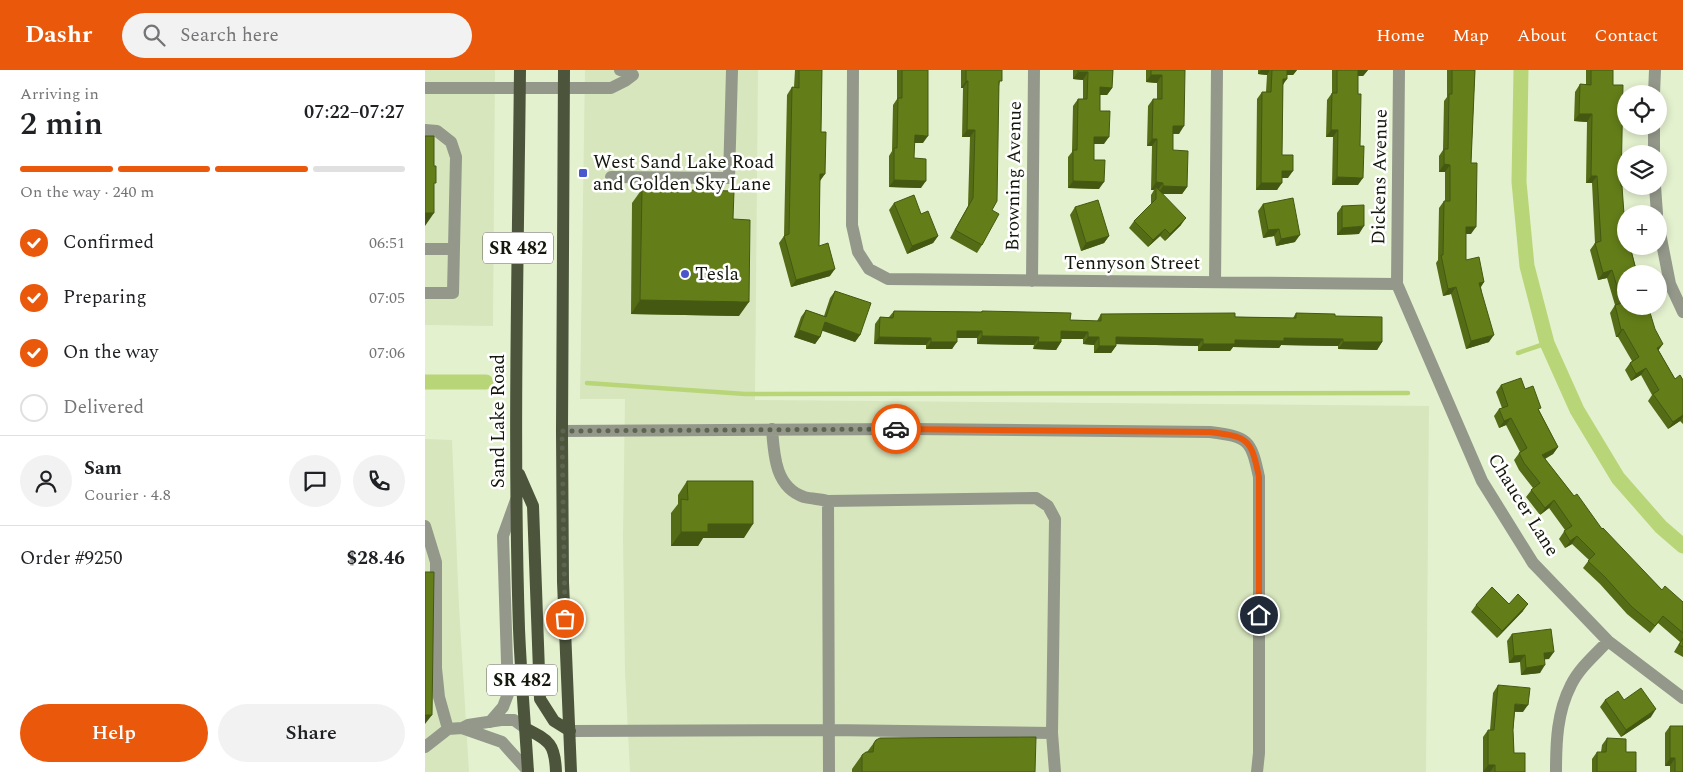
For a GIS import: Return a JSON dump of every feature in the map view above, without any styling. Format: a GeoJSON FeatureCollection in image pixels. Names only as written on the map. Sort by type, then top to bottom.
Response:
{"type":"FeatureCollection","features":[{"type":"Feature","properties":{"kind":"main road","name":"Sand Lake Road"},"geometry":{"type":"LineString","coordinates":[[520,70],[516,467],[519,631],[528,771]]}},
{"type":"Feature","properties":{"kind":"main road","name":"SR 482"},"geometry":{"type":"LineString","coordinates":[[564,70],[563,582],[571,772]]}},
{"type":"Feature","properties":{"kind":"main road"},"geometry":{"type":"LineString","coordinates":[[516,467],[533,506],[541,699],[554,721],[570,731]]}},
{"type":"Feature","properties":{"kind":"main road"},"geometry":{"type":"LineString","coordinates":[[525,728],[545,738],[555,754],[557,772]]}},
{"type":"Feature","properties":{"kind":"street"},"geometry":{"type":"LineString","coordinates":[[425,88],[611,88],[633,75],[620,70]]}},
{"type":"Feature","properties":{"kind":"street"},"geometry":{"type":"LineString","coordinates":[[611,177],[729,178],[732,70]]}},
{"type":"Feature","properties":{"kind":"street","name":"Tennyson Street"},"geometry":{"type":"LineString","coordinates":[[853,70],[851,225],[858,252],[869,268],[888,279],[1032,282],[1397,284]]}},
{"type":"Feature","properties":{"kind":"street","name":"Browning Avenue"},"geometry":{"type":"LineString","coordinates":[[1032,282],[1034,70]]}},
{"type":"Feature","properties":{"kind":"street"},"geometry":{"type":"LineString","coordinates":[[1215,282],[1217,70]]}},
{"type":"Feature","properties":{"kind":"street","name":"Dickens Avenue"},"geometry":{"type":"LineString","coordinates":[[1397,284],[1399,70]]}},
{"type":"Feature","properties":{"kind":"street"},"geometry":{"type":"LineString","coordinates":[[1654,85],[1655,70]]}},
{"type":"Feature","properties":{"kind":"street"},"geometry":{"type":"LineString","coordinates":[[425,130],[437,130],[451,142],[456,157],[453,293],[425,293]]}},
{"type":"Feature","properties":{"kind":"street"},"geometry":{"type":"LineString","coordinates":[[425,249],[454,249]]}},
{"type":"Feature","properties":{"kind":"street"},"geometry":{"type":"LineString","coordinates":[[1664,255],[1670,284],[1683,312]]}},
{"type":"Feature","properties":{"kind":"street","name":"Chaucer Lane"},"geometry":{"type":"LineString","coordinates":[[1397,284],[1482,481],[1533,563],[1608,641],[1683,698]]}},
{"type":"Feature","properties":{"kind":"street"},"geometry":{"type":"LineString","coordinates":[[562,431],[911,428],[1210,432],[1242,438],[1255,458],[1259,477],[1259,753],[1257,772]]}},
{"type":"Feature","properties":{"kind":"street"},"geometry":{"type":"LineString","coordinates":[[772,429],[775,460],[785,486],[804,496],[828,500],[1036,498],[1049,506],[1055,519],[1053,733],[1055,772]]}},
{"type":"Feature","properties":{"kind":"street"},"geometry":{"type":"LineString","coordinates":[[490,722],[503,707],[507,694],[503,536],[517,498]]}},
{"type":"Feature","properties":{"kind":"street"},"geometry":{"type":"LineString","coordinates":[[828,500],[829,772]]}},
{"type":"Feature","properties":{"kind":"street"},"geometry":{"type":"LineString","coordinates":[[425,526],[435,562],[436,668],[439,697],[448,729]]}},
{"type":"Feature","properties":{"kind":"street"},"geometry":{"type":"LineString","coordinates":[[1556,772],[1559,716],[1571,685],[1583,668],[1608,641]]}},
{"type":"Feature","properties":{"kind":"street"},"geometry":{"type":"LineString","coordinates":[[425,747],[448,729],[462,728],[468,725],[514,720],[525,728]]}},
{"type":"Feature","properties":{"kind":"street"},"geometry":{"type":"LineString","coordinates":[[462,728],[502,742],[528,771]]}},
{"type":"Feature","properties":{"kind":"street"},"geometry":{"type":"LineString","coordinates":[[570,731],[829,730],[1053,733]]}},
{"type":"Feature","properties":{"kind":"shaded area"},"geometry":{"type":"Polygon","coordinates":[[[425,70],[495,70],[493,326],[425,325],[425,70]]]}},
{"type":"Feature","properties":{"kind":"shaded area"},"geometry":{"type":"Polygon","coordinates":[[[585,70],[758,70],[755,400],[1429,406],[1426,772],[630,772],[625,671],[623,538],[625,399],[580,399],[585,70]]]}},
{"type":"Feature","properties":{"kind":"shaded area"},"geometry":{"type":"Polygon","coordinates":[[[425,439],[452,440],[469,772],[425,772],[425,439]]]}},
{"type":"Feature","properties":{"kind":"building"},"geometry":{"type":"Polygon","coordinates":[[[799,70],[822,70],[821,132],[826,132],[825,174],[820,174],[819,246],[828,243],[835,269],[796,280],[784,236],[789,234],[792,87],[799,88],[799,70]]]}},
{"type":"Feature","properties":{"kind":"building"},"geometry":{"type":"Polygon","coordinates":[[[902,70],[928,70],[928,136],[915,135],[914,158],[926,159],[926,181],[894,180],[894,148],[897,148],[898,98],[902,98],[902,70]]]}},
{"type":"Feature","properties":{"kind":"building"},"geometry":{"type":"Polygon","coordinates":[[[966,70],[1002,70],[1002,81],[999,81],[997,201],[992,210],[999,214],[982,245],[955,230],[973,198],[975,130],[967,130],[968,81],[966,81],[966,70]]]}},
{"type":"Feature","properties":{"kind":"building"},"geometry":{"type":"Polygon","coordinates":[[[1078,70],[1113,70],[1112,88],[1100,87],[1100,111],[1110,111],[1109,137],[1094,137],[1094,160],[1105,160],[1104,182],[1073,181],[1073,150],[1077,150],[1078,99],[1087,99],[1088,72],[1078,72],[1078,70]]]}},
{"type":"Feature","properties":{"kind":"building"},"geometry":{"type":"Polygon","coordinates":[[[1151,70],[1185,70],[1184,126],[1173,126],[1173,150],[1188,151],[1187,187],[1163,186],[1163,183],[1156,182],[1157,139],[1152,139],[1153,99],[1162,99],[1162,75],[1151,75],[1151,70]]]}},
{"type":"Feature","properties":{"kind":"building"},"geometry":{"type":"Polygon","coordinates":[[[1272,70],[1287,70],[1287,79],[1283,79],[1282,155],[1293,155],[1293,171],[1282,171],[1282,183],[1261,183],[1262,92],[1271,92],[1272,70]]]}},
{"type":"Feature","properties":{"kind":"building"},"geometry":{"type":"Polygon","coordinates":[[[1337,70],[1358,70],[1358,94],[1361,94],[1360,146],[1364,146],[1363,178],[1337,177],[1338,130],[1331,130],[1332,93],[1337,93],[1337,70]]]}},
{"type":"Feature","properties":{"kind":"building"},"geometry":{"type":"Polygon","coordinates":[[[1452,70],[1475,70],[1471,163],[1477,163],[1476,227],[1466,227],[1466,260],[1479,257],[1484,282],[1479,283],[1494,335],[1471,341],[1456,287],[1448,289],[1441,255],[1443,255],[1444,201],[1450,201],[1450,165],[1444,164],[1444,149],[1448,149],[1449,94],[1452,94],[1452,70]]]}},
{"type":"Feature","properties":{"kind":"building"},"geometry":{"type":"Polygon","coordinates":[[[1591,70],[1613,70],[1613,85],[1617,85],[1617,135],[1622,135],[1622,145],[1617,145],[1617,195],[1623,195],[1623,205],[1617,205],[1617,255],[1632,255],[1635,265],[1617,265],[1617,286],[1612,270],[1603,273],[1595,243],[1601,241],[1597,176],[1591,176],[1592,114],[1579,114],[1580,84],[1591,85],[1591,70]]]}},
{"type":"Feature","properties":{"kind":"building"},"geometry":{"type":"Polygon","coordinates":[[[425,136],[434,136],[436,183],[434,183],[434,213],[425,213],[425,136]]]}},
{"type":"Feature","properties":{"kind":"building"},"geometry":{"type":"Polygon","coordinates":[[[1156,187],[1186,218],[1170,234],[1165,229],[1153,240],[1134,221],[1156,199],[1156,187]]]}},
{"type":"Feature","properties":{"kind":"building","name":"Tesla"},"geometry":{"type":"Polygon","coordinates":[[[642,189],[734,191],[733,219],[750,220],[749,302],[640,300],[642,189]]]}},
{"type":"Feature","properties":{"kind":"building"},"geometry":{"type":"Polygon","coordinates":[[[914,195],[921,214],[928,211],[938,236],[912,246],[894,203],[914,195]]]}},
{"type":"Feature","properties":{"kind":"building"},"geometry":{"type":"Polygon","coordinates":[[[1293,198],[1300,235],[1281,239],[1279,229],[1268,230],[1263,204],[1293,198]]]}},
{"type":"Feature","properties":{"kind":"building"},"geometry":{"type":"Polygon","coordinates":[[[1098,200],[1109,236],[1086,243],[1075,207],[1098,200]]]}},
{"type":"Feature","properties":{"kind":"building"},"geometry":{"type":"Polygon","coordinates":[[[1364,205],[1364,226],[1342,228],[1342,206],[1364,205]]]}},
{"type":"Feature","properties":{"kind":"building"},"geometry":{"type":"Polygon","coordinates":[[[835,291],[871,303],[860,335],[825,322],[820,337],[799,330],[806,310],[826,317],[835,291]]]}},
{"type":"Feature","properties":{"kind":"building"},"geometry":{"type":"Polygon","coordinates":[[[894,311],[1071,313],[1070,320],[1101,321],[1101,314],[1235,313],[1235,317],[1296,318],[1296,313],[1335,314],[1335,316],[1382,317],[1382,342],[1343,342],[1343,339],[1284,338],[1284,341],[1235,340],[1235,344],[1203,344],[1203,339],[1116,337],[1116,346],[1099,346],[1099,337],[1088,337],[1088,332],[1061,331],[1061,342],[1038,342],[1039,337],[982,336],[982,331],[957,331],[957,342],[931,342],[931,338],[879,337],[880,317],[893,318],[894,311]]]}},
{"type":"Feature","properties":{"kind":"building"},"geometry":{"type":"Polygon","coordinates":[[[1617,315],[1651,315],[1655,329],[1663,344],[1657,348],[1675,379],[1680,375],[1683,380],[1683,415],[1673,422],[1653,394],[1659,390],[1646,368],[1636,374],[1630,363],[1639,357],[1623,329],[1621,330],[1617,315]]]}},
{"type":"Feature","properties":{"kind":"building"},"geometry":{"type":"Polygon","coordinates":[[[1521,378],[1525,389],[1533,386],[1541,408],[1538,409],[1558,447],[1542,455],[1574,496],[1577,494],[1602,529],[1662,590],[1665,586],[1683,602],[1683,633],[1663,616],[1655,626],[1632,607],[1588,561],[1595,554],[1577,536],[1570,541],[1564,531],[1572,526],[1554,500],[1545,508],[1531,490],[1540,483],[1524,463],[1519,453],[1527,448],[1511,418],[1504,421],[1499,409],[1508,406],[1501,385],[1521,378]]]}},
{"type":"Feature","properties":{"kind":"building"},"geometry":{"type":"Polygon","coordinates":[[[687,481],[753,481],[753,524],[708,524],[708,532],[681,532],[681,499],[688,500],[687,481]]]}},
{"type":"Feature","properties":{"kind":"building"},"geometry":{"type":"Polygon","coordinates":[[[425,572],[434,572],[432,715],[425,715],[425,572]]]}},
{"type":"Feature","properties":{"kind":"building"},"geometry":{"type":"Polygon","coordinates":[[[1492,587],[1509,604],[1518,594],[1528,604],[1502,631],[1476,605],[1492,587]]]}},
{"type":"Feature","properties":{"kind":"building"},"geometry":{"type":"Polygon","coordinates":[[[1551,629],[1554,652],[1544,653],[1545,665],[1526,668],[1525,655],[1514,656],[1512,634],[1551,629]]]}},
{"type":"Feature","properties":{"kind":"building"},"geometry":{"type":"Polygon","coordinates":[[[1683,638],[1683,647],[1679,645],[1683,638]]]}},
{"type":"Feature","properties":{"kind":"building"},"geometry":{"type":"Polygon","coordinates":[[[1498,685],[1530,688],[1528,705],[1515,704],[1513,730],[1514,753],[1525,753],[1525,772],[1495,772],[1495,765],[1488,765],[1488,730],[1494,730],[1498,685]]]}},
{"type":"Feature","properties":{"kind":"building"},"geometry":{"type":"Polygon","coordinates":[[[1641,688],[1656,709],[1626,730],[1605,700],[1618,691],[1624,700],[1641,688]]]}},
{"type":"Feature","properties":{"kind":"building"},"geometry":{"type":"Polygon","coordinates":[[[1670,726],[1683,726],[1683,772],[1675,772],[1675,758],[1670,758],[1670,726]]]}},
{"type":"Feature","properties":{"kind":"building"},"geometry":{"type":"Polygon","coordinates":[[[1036,737],[1035,772],[862,772],[862,755],[866,752],[873,752],[874,743],[880,738],[1036,737]]]}},
{"type":"Feature","properties":{"kind":"building"},"geometry":{"type":"Polygon","coordinates":[[[1607,738],[1626,739],[1626,752],[1636,752],[1636,772],[1597,772],[1597,752],[1606,752],[1607,738]]]}},
{"type":"Feature","properties":{"kind":"waterway"},"geometry":{"type":"LineString","coordinates":[[1521,70],[1519,182],[1527,266],[1547,343],[1577,410],[1618,478],[1661,527],[1683,546]]}},
{"type":"Feature","properties":{"kind":"waterway"},"geometry":{"type":"LineString","coordinates":[[1518,353],[1547,343]]}},
{"type":"Feature","properties":{"kind":"waterway"},"geometry":{"type":"LineString","coordinates":[[425,382],[486,382]]}},
{"type":"Feature","properties":{"kind":"waterway"},"geometry":{"type":"LineString","coordinates":[[587,383],[745,394],[1408,393]]}},
{"type":"Feature","properties":{"kind":"way so far"},"geometry":{"type":"LineString","coordinates":[[565,619],[562,431],[896,429]]}},
{"type":"Feature","properties":{"kind":"place","name":"West Sand Lake Road and Golden Sky Lane"},"geometry":{"type":"Point","coordinates":[583,173]}},
{"type":"Feature","properties":{"kind":"place","name":"Tesla"},"geometry":{"type":"Point","coordinates":[685,274]}},
{"type":"Feature","properties":{"kind":"route"},"geometry":{"type":"LineString","coordinates":[[896,429],[1210,432],[1230,434],[1242,438],[1255,458],[1259,477],[1259,615]]}}]}
